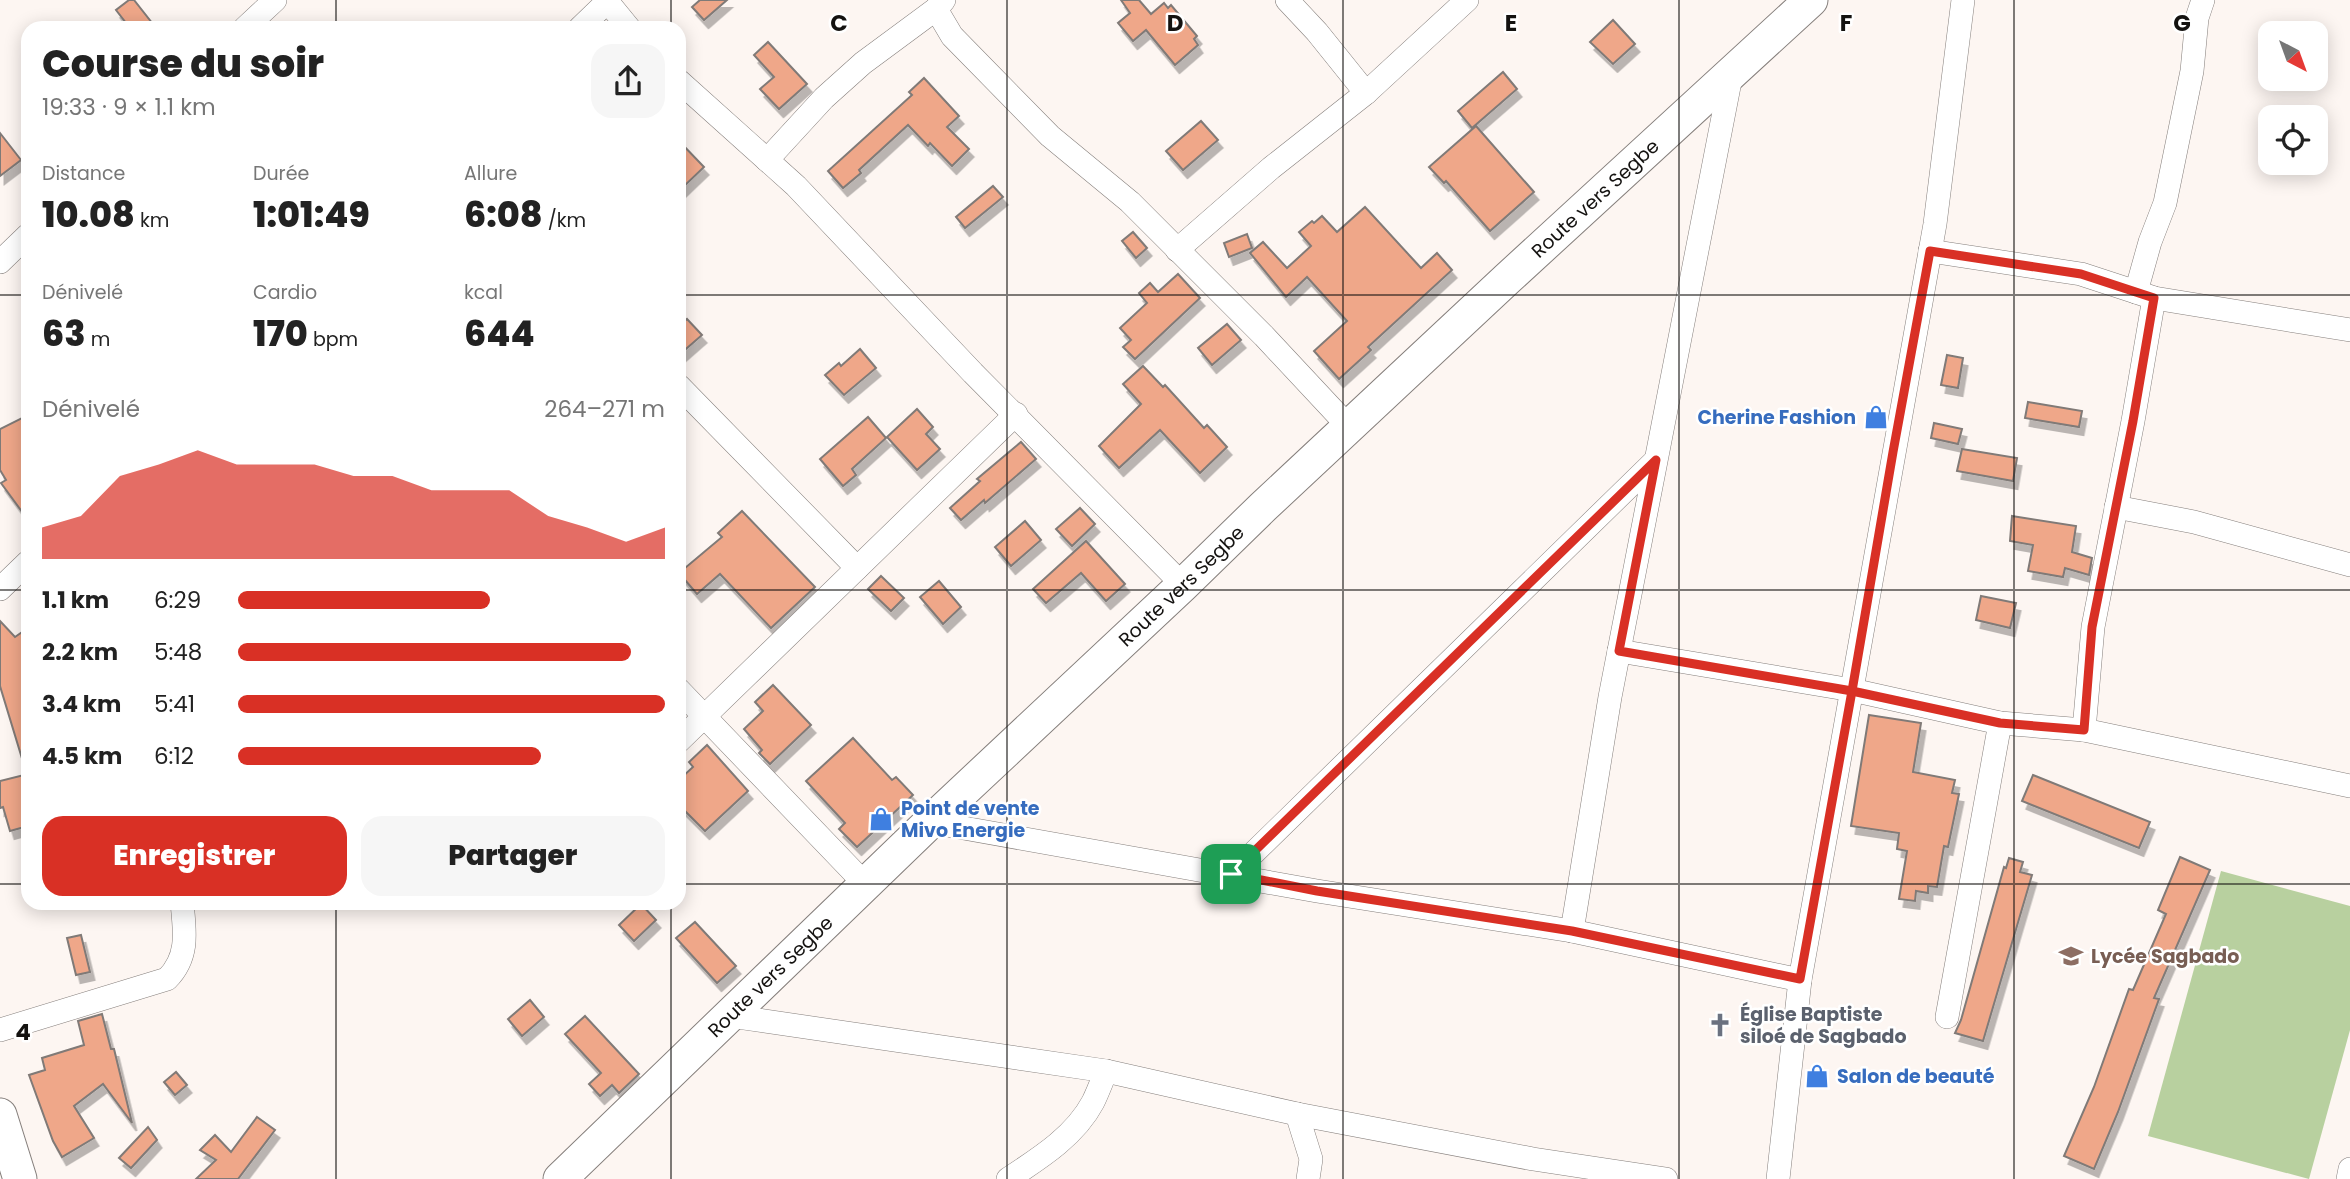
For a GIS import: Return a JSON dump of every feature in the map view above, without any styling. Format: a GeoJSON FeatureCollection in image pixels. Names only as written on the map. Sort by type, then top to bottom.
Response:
{"type":"FeatureCollection","features":[{"type":"Feature","properties":{"kind":"main road","name":"Route vers Segbe"},"geometry":{"type":"LineString","coordinates":[[560,1179],[930,822],[1263,507],[1811,0]]}},
{"type":"Feature","properties":{"kind":"main road"},"geometry":{"type":"LineString","coordinates":[[0,1115],[20,1179]]}},
{"type":"Feature","properties":{"kind":"street"},"geometry":{"type":"LineString","coordinates":[[252,21],[275,0]]}},
{"type":"Feature","properties":{"kind":"street"},"geometry":{"type":"LineString","coordinates":[[587,21],[607,0],[624,21]]}},
{"type":"Feature","properties":{"kind":"street"},"geometry":{"type":"LineString","coordinates":[[1286,0],[1317,32],[1366,93]]}},
{"type":"Feature","properties":{"kind":"street"},"geometry":{"type":"LineString","coordinates":[[1177,250],[1271,168],[1366,93],[1466,0]]}},
{"type":"Feature","properties":{"kind":"street"},"geometry":{"type":"LineString","coordinates":[[1778,1179],[1800,979],[1930,251],[1947,139],[1963,0]]}},
{"type":"Feature","properties":{"kind":"street"},"geometry":{"type":"LineString","coordinates":[[2084,730],[2092,627],[2116,507],[2150,242],[2165,204],[2192,71],[2197,18],[2203,0]]}},
{"type":"Feature","properties":{"kind":"street"},"geometry":{"type":"LineString","coordinates":[[767,160],[824,98],[863,63],[940,5],[952,36],[1050,136],[1130,202],[1264,336],[1349,427]]}},
{"type":"Feature","properties":{"kind":"street"},"geometry":{"type":"LineString","coordinates":[[1572,931],[1619,651],[1732,71]]}},
{"type":"Feature","properties":{"kind":"street"},"geometry":{"type":"LineString","coordinates":[[686,87],[796,187],[1183,585]]}},
{"type":"Feature","properties":{"kind":"street"},"geometry":{"type":"LineString","coordinates":[[0,262],[21,242]]}},
{"type":"Feature","properties":{"kind":"street"},"geometry":{"type":"LineString","coordinates":[[1930,251],[2081,274],[2145,295],[2350,330]]}},
{"type":"Feature","properties":{"kind":"street"},"geometry":{"type":"LineString","coordinates":[[686,393],[857,568]]}},
{"type":"Feature","properties":{"kind":"street"},"geometry":{"type":"LineString","coordinates":[[686,734],[1016,414]]}},
{"type":"Feature","properties":{"kind":"street"},"geometry":{"type":"LineString","coordinates":[[1231,874],[1656,460]]}},
{"type":"Feature","properties":{"kind":"street"},"geometry":{"type":"LineString","coordinates":[[2116,507],[2194,522],[2350,565]]}},
{"type":"Feature","properties":{"kind":"street"},"geometry":{"type":"LineString","coordinates":[[0,589],[21,569]]}},
{"type":"Feature","properties":{"kind":"street"},"geometry":{"type":"LineString","coordinates":[[1619,651],[1852,691],[2000,723],[2084,730],[2350,786]]}},
{"type":"Feature","properties":{"kind":"street"},"geometry":{"type":"LineString","coordinates":[[686,697],[866,885]]}},
{"type":"Feature","properties":{"kind":"street"},"geometry":{"type":"LineString","coordinates":[[1947,1017],[2000,723]]}},
{"type":"Feature","properties":{"kind":"street"},"geometry":{"type":"LineString","coordinates":[[930,822],[1317,891],[1572,931],[1800,979]]}},
{"type":"Feature","properties":{"kind":"street"},"geometry":{"type":"LineString","coordinates":[[0,1030],[167,979],[176,971],[182,958],[186,936],[183,910]]}},
{"type":"Feature","properties":{"kind":"street"},"geometry":{"type":"LineString","coordinates":[[730,1016],[1106,1071],[1531,1169],[1666,1179]]}},
{"type":"Feature","properties":{"kind":"street"},"geometry":{"type":"LineString","coordinates":[[1009,1179],[1049,1152],[1080,1123],[1094,1101],[1106,1071]]}},
{"type":"Feature","properties":{"kind":"street"},"geometry":{"type":"LineString","coordinates":[[1297,1114],[1311,1159],[1308,1179]]}},
{"type":"Feature","properties":{"kind":"street"},"geometry":{"type":"LineString","coordinates":[[2348,1179],[2350,1169]]}},
{"type":"Feature","properties":{"kind":"green space"},"geometry":{"type":"Polygon","coordinates":[[[2221,871],[2350,906],[2350,1030],[2309,1179],[2148,1136],[2221,871]]]}},
{"type":"Feature","properties":{"kind":"building"},"geometry":{"type":"Polygon","coordinates":[[[129,0],[134,0],[150,21],[125,21],[116,10],[129,0]]]}},
{"type":"Feature","properties":{"kind":"building"},"geometry":{"type":"Polygon","coordinates":[[[700,0],[727,0],[704,20],[692,7],[700,0]]]}},
{"type":"Feature","properties":{"kind":"building"},"geometry":{"type":"Polygon","coordinates":[[[1121,0],[1139,0],[1151,14],[1164,3],[1168,8],[1171,5],[1197,36],[1194,39],[1198,45],[1175,65],[1146,30],[1133,41],[1118,23],[1130,13],[1121,0]]]}},
{"type":"Feature","properties":{"kind":"building"},"geometry":{"type":"Polygon","coordinates":[[[1613,20],[1635,44],[1613,64],[1590,42],[1613,20]]]}},
{"type":"Feature","properties":{"kind":"building"},"geometry":{"type":"Polygon","coordinates":[[[768,42],[807,84],[779,109],[760,89],[774,77],[754,55],[768,42]]]}},
{"type":"Feature","properties":{"kind":"building"},"geometry":{"type":"Polygon","coordinates":[[[1503,72],[1517,89],[1472,128],[1458,111],[1503,72]]]}},
{"type":"Feature","properties":{"kind":"building"},"geometry":{"type":"Polygon","coordinates":[[[924,78],[959,116],[947,127],[969,149],[952,166],[908,125],[843,188],[828,171],[912,95],[909,92],[924,78]]]}},
{"type":"Feature","properties":{"kind":"building"},"geometry":{"type":"Polygon","coordinates":[[[1201,121],[1218,140],[1183,170],[1166,151],[1201,121]]]}},
{"type":"Feature","properties":{"kind":"building"},"geometry":{"type":"Polygon","coordinates":[[[1476,126],[1534,192],[1490,231],[1446,181],[1444,183],[1429,167],[1476,126]]]}},
{"type":"Feature","properties":{"kind":"building"},"geometry":{"type":"Polygon","coordinates":[[[0,133],[21,160],[0,176],[0,133]]]}},
{"type":"Feature","properties":{"kind":"building"},"geometry":{"type":"Polygon","coordinates":[[[686,148],[704,167],[686,184],[686,148]]]}},
{"type":"Feature","properties":{"kind":"building"},"geometry":{"type":"Polygon","coordinates":[[[993,186],[1003,197],[965,228],[956,217],[993,186]]]}},
{"type":"Feature","properties":{"kind":"building"},"geometry":{"type":"Polygon","coordinates":[[[1365,207],[1421,268],[1437,253],[1452,270],[1368,347],[1371,350],[1339,379],[1314,351],[1347,321],[1307,277],[1286,297],[1250,253],[1263,242],[1287,268],[1311,246],[1299,232],[1312,221],[1314,223],[1322,216],[1337,232],[1365,207]]]}},
{"type":"Feature","properties":{"kind":"building"},"geometry":{"type":"Polygon","coordinates":[[[1133,232],[1147,248],[1136,258],[1122,241],[1133,232]]]}},
{"type":"Feature","properties":{"kind":"building"},"geometry":{"type":"Polygon","coordinates":[[[1247,234],[1252,248],[1229,257],[1224,243],[1247,234]]]}},
{"type":"Feature","properties":{"kind":"building"},"geometry":{"type":"Polygon","coordinates":[[[1178,274],[1200,298],[1135,359],[1123,347],[1131,340],[1120,328],[1147,303],[1139,293],[1150,283],[1158,292],[1178,274]]]}},
{"type":"Feature","properties":{"kind":"building"},"geometry":{"type":"Polygon","coordinates":[[[686,320],[702,335],[686,349],[686,320]]]}},
{"type":"Feature","properties":{"kind":"building"},"geometry":{"type":"Polygon","coordinates":[[[1227,324],[1241,340],[1212,365],[1198,348],[1227,324]]]}},
{"type":"Feature","properties":{"kind":"building"},"geometry":{"type":"Polygon","coordinates":[[[860,349],[876,368],[844,395],[825,375],[839,363],[841,366],[860,349]]]}},
{"type":"Feature","properties":{"kind":"building"},"geometry":{"type":"Polygon","coordinates":[[[1947,355],[1963,358],[1958,388],[1941,385],[1947,355]]]}},
{"type":"Feature","properties":{"kind":"building"},"geometry":{"type":"Polygon","coordinates":[[[1143,366],[1163,387],[1165,385],[1204,428],[1207,425],[1227,447],[1200,473],[1160,430],[1119,468],[1099,446],[1141,404],[1123,384],[1143,366]]]}},
{"type":"Feature","properties":{"kind":"building"},"geometry":{"type":"Polygon","coordinates":[[[2028,402],[2082,411],[2079,427],[2025,418],[2028,402]]]}},
{"type":"Feature","properties":{"kind":"building"},"geometry":{"type":"Polygon","coordinates":[[[917,409],[933,427],[926,434],[940,449],[917,470],[887,437],[917,409]]]}},
{"type":"Feature","properties":{"kind":"building"},"geometry":{"type":"Polygon","coordinates":[[[868,417],[886,438],[852,469],[856,475],[843,486],[820,459],[868,417]]]}},
{"type":"Feature","properties":{"kind":"building"},"geometry":{"type":"Polygon","coordinates":[[[21,418],[21,510],[1,483],[6,480],[0,470],[0,429],[21,418]]]}},
{"type":"Feature","properties":{"kind":"building"},"geometry":{"type":"Polygon","coordinates":[[[1934,423],[1962,429],[1958,444],[1931,438],[1934,423]]]}},
{"type":"Feature","properties":{"kind":"building"},"geometry":{"type":"Polygon","coordinates":[[[1021,442],[1036,459],[961,520],[950,508],[980,481],[977,479],[1021,442]]]}},
{"type":"Feature","properties":{"kind":"building"},"geometry":{"type":"Polygon","coordinates":[[[1962,449],[2017,458],[2013,481],[1957,471],[1962,449]]]}},
{"type":"Feature","properties":{"kind":"building"},"geometry":{"type":"Polygon","coordinates":[[[1080,508],[1095,524],[1072,546],[1056,529],[1080,508]]]}},
{"type":"Feature","properties":{"kind":"building"},"geometry":{"type":"Polygon","coordinates":[[[742,511],[815,587],[771,628],[720,574],[697,594],[686,581],[686,567],[722,537],[718,533],[742,511]]]}},
{"type":"Feature","properties":{"kind":"building"},"geometry":{"type":"Polygon","coordinates":[[[2012,516],[2076,526],[2072,552],[2092,558],[2089,575],[2065,568],[2063,577],[2028,571],[2033,545],[2010,541],[2012,516]]]}},
{"type":"Feature","properties":{"kind":"building"},"geometry":{"type":"Polygon","coordinates":[[[1025,521],[1041,540],[1011,566],[995,547],[1025,521]]]}},
{"type":"Feature","properties":{"kind":"building"},"geometry":{"type":"Polygon","coordinates":[[[1086,541],[1125,584],[1106,601],[1081,573],[1046,603],[1033,589],[1086,541]]]}},
{"type":"Feature","properties":{"kind":"building"},"geometry":{"type":"Polygon","coordinates":[[[881,576],[904,598],[891,611],[868,589],[881,576]]]}},
{"type":"Feature","properties":{"kind":"building"},"geometry":{"type":"Polygon","coordinates":[[[939,581],[961,607],[943,624],[920,597],[939,581]]]}},
{"type":"Feature","properties":{"kind":"building"},"geometry":{"type":"Polygon","coordinates":[[[1981,596],[2016,603],[2010,628],[1976,620],[1981,596]]]}},
{"type":"Feature","properties":{"kind":"building"},"geometry":{"type":"Polygon","coordinates":[[[0,621],[15,637],[21,633],[21,755],[0,686],[0,621]]]}},
{"type":"Feature","properties":{"kind":"building"},"geometry":{"type":"Polygon","coordinates":[[[773,685],[811,725],[770,764],[759,753],[762,750],[744,729],[763,711],[755,702],[773,685]]]}},
{"type":"Feature","properties":{"kind":"building"},"geometry":{"type":"Polygon","coordinates":[[[1869,715],[1921,723],[1913,772],[1955,780],[1952,793],[1959,794],[1948,847],[1944,846],[1937,887],[1928,886],[1928,893],[1916,891],[1915,901],[1899,899],[1907,851],[1897,849],[1899,833],[1851,826],[1869,715]]]}},
{"type":"Feature","properties":{"kind":"building"},"geometry":{"type":"Polygon","coordinates":[[[853,738],[892,780],[896,777],[913,795],[857,847],[839,829],[845,823],[806,781],[853,738]]]}},
{"type":"Feature","properties":{"kind":"building"},"geometry":{"type":"Polygon","coordinates":[[[707,745],[748,791],[705,831],[686,812],[686,774],[693,767],[689,762],[707,745]]]}},
{"type":"Feature","properties":{"kind":"building"},"geometry":{"type":"Polygon","coordinates":[[[2033,775],[2150,822],[2139,848],[2022,801],[2033,775]]]}},
{"type":"Feature","properties":{"kind":"building"},"geometry":{"type":"Polygon","coordinates":[[[21,776],[21,828],[10,831],[3,807],[0,808],[0,781],[21,776]]]}},
{"type":"Feature","properties":{"kind":"building"},"geometry":{"type":"Polygon","coordinates":[[[2180,857],[2210,870],[2154,998],[2159,999],[2094,1169],[2064,1156],[2094,1087],[2129,989],[2133,990],[2166,914],[2158,910],[2180,857]]]}},
{"type":"Feature","properties":{"kind":"building"},"geometry":{"type":"Polygon","coordinates":[[[2009,858],[2023,862],[2020,872],[2032,875],[1983,1041],[1955,1033],[2004,867],[2006,868],[2009,858]]]}},
{"type":"Feature","properties":{"kind":"building"},"geometry":{"type":"Polygon","coordinates":[[[635,910],[647,910],[656,920],[634,941],[619,925],[635,910]]]}},
{"type":"Feature","properties":{"kind":"building"},"geometry":{"type":"Polygon","coordinates":[[[695,922],[736,966],[717,983],[676,938],[695,922]]]}},
{"type":"Feature","properties":{"kind":"building"},"geometry":{"type":"Polygon","coordinates":[[[81,935],[90,972],[76,975],[67,938],[81,935]]]}},
{"type":"Feature","properties":{"kind":"building"},"geometry":{"type":"Polygon","coordinates":[[[530,1000],[544,1017],[522,1036],[508,1019],[530,1000]]]}},
{"type":"Feature","properties":{"kind":"building"},"geometry":{"type":"Polygon","coordinates":[[[102,1014],[111,1049],[114,1049],[132,1123],[103,1084],[74,1106],[94,1138],[62,1157],[53,1141],[29,1075],[45,1070],[42,1058],[84,1045],[78,1021],[102,1014]]]}},
{"type":"Feature","properties":{"kind":"building"},"geometry":{"type":"Polygon","coordinates":[[[585,1016],[639,1074],[619,1093],[612,1085],[600,1096],[589,1084],[601,1073],[565,1034],[585,1016]]]}},
{"type":"Feature","properties":{"kind":"building"},"geometry":{"type":"Polygon","coordinates":[[[176,1072],[187,1085],[175,1095],[164,1082],[176,1072]]]}},
{"type":"Feature","properties":{"kind":"building"},"geometry":{"type":"Polygon","coordinates":[[[257,1117],[275,1130],[238,1179],[196,1179],[216,1160],[200,1150],[215,1135],[231,1152],[257,1117]]]}},
{"type":"Feature","properties":{"kind":"building"},"geometry":{"type":"Polygon","coordinates":[[[148,1127],[157,1140],[131,1168],[119,1158],[148,1127]]]}},
{"type":"Feature","properties":{"kind":"place","name":"Cherine Fashion"},"geometry":{"type":"Point","coordinates":[1876,417]}},
{"type":"Feature","properties":{"kind":"place","name":"Point de vente Mivo Energie"},"geometry":{"type":"Point","coordinates":[881,819]}},
{"type":"Feature","properties":{"kind":"place","name":"Lycée Sagbado"},"geometry":{"type":"Point","coordinates":[2071,956]}},
{"type":"Feature","properties":{"kind":"place","name":"Église Baptiste siloé de Sagbado"},"geometry":{"type":"Point","coordinates":[1720,1025]}},
{"type":"Feature","properties":{"kind":"place","name":"Salon de beauté"},"geometry":{"type":"Point","coordinates":[1817,1076]}},
{"type":"Feature","properties":{"kind":"route"},"geometry":{"type":"LineString","coordinates":[[1231,874],[1317,891],[1572,931],[1800,979],[1852,691],[2000,723],[2084,730],[2092,627],[2133,421],[2154,298],[2081,274],[1930,251],[1852,691],[1619,651],[1656,460],[1231,874]]}}]}
